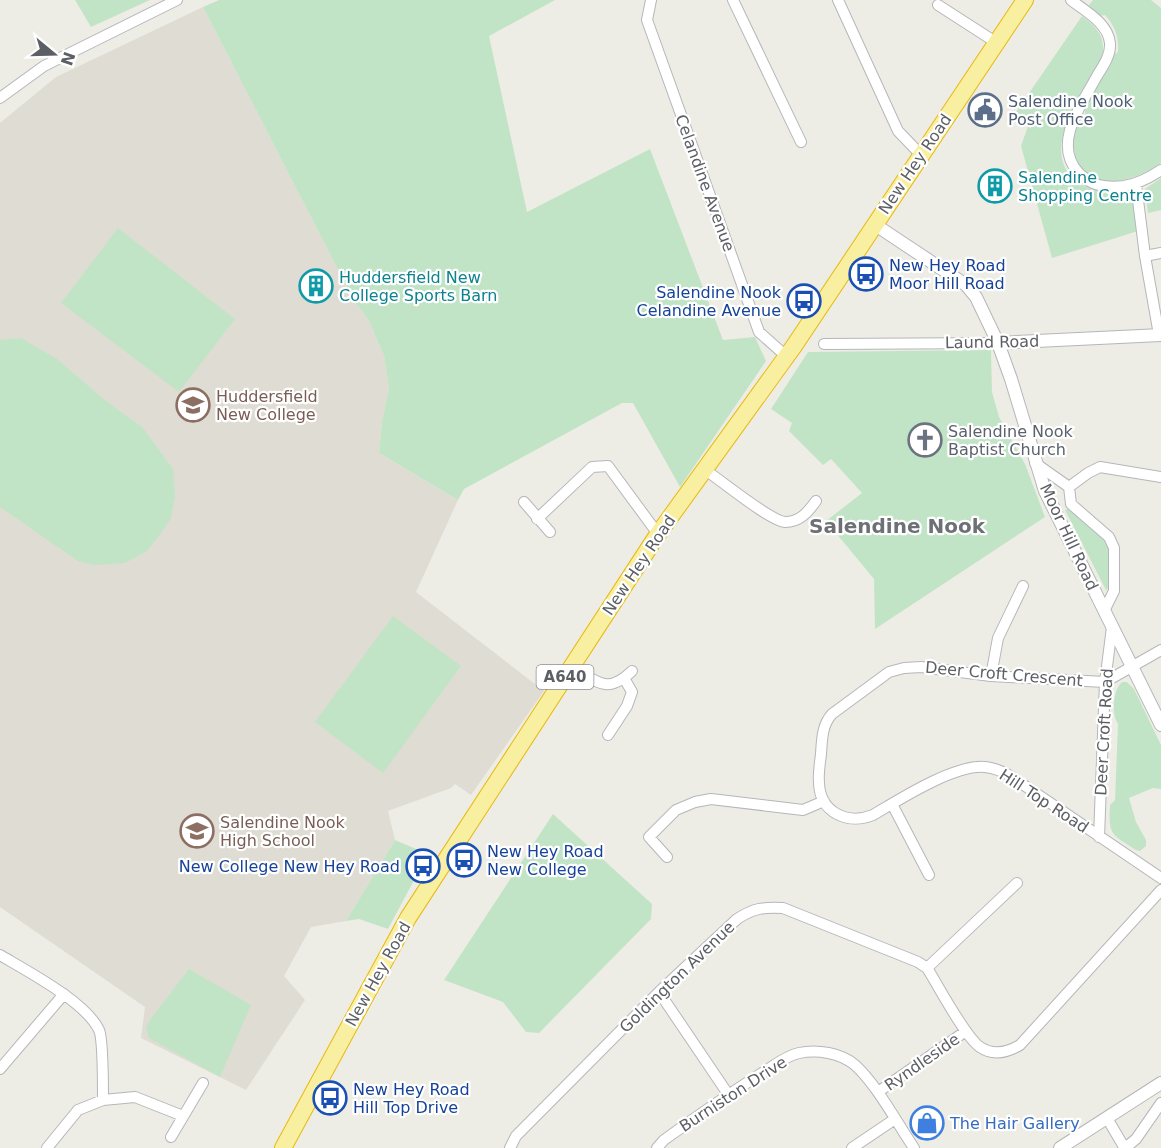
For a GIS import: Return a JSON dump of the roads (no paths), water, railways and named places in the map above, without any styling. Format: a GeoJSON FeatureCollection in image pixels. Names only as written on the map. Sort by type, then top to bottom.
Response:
{"type":"FeatureCollection","features":[{"type":"Feature","properties":{"kind":"highway","name":"New Hey Road"},"geometry":{"type":"LineString","coordinates":[[283,1148],[408,918],[658,534],[786,356],[1025,0]]}},
{"type":"Feature","properties":{"kind":"street"},"geometry":{"type":"LineString","coordinates":[[0,98],[44,66],[177,0]]}},
{"type":"Feature","properties":{"kind":"street","name":"Celandine Avenue"},"geometry":{"type":"LineString","coordinates":[[651,0],[647,20],[759,332],[786,356]]}},
{"type":"Feature","properties":{"kind":"street"},"geometry":{"type":"LineString","coordinates":[[733,0],[801,142]]}},
{"type":"Feature","properties":{"kind":"street"},"geometry":{"type":"LineString","coordinates":[[838,0],[898,131],[921,155]]}},
{"type":"Feature","properties":{"kind":"street"},"geometry":{"type":"LineString","coordinates":[[1071,0],[1101,24],[1110,42],[1104,64],[1069,129],[1068,155],[1073,167],[1093,184],[1106,187],[1136,184],[1161,170]]}},
{"type":"Feature","properties":{"kind":"street"},"geometry":{"type":"LineString","coordinates":[[938,5],[997,42]]}},
{"type":"Feature","properties":{"kind":"street"},"geometry":{"type":"LineString","coordinates":[[1136,184],[1145,256],[1160,335]]}},
{"type":"Feature","properties":{"kind":"street","name":"Moor Hill Road"},"geometry":{"type":"LineString","coordinates":[[874,224],[966,285],[976,297],[998,343],[1011,379],[1045,491],[1161,725]]}},
{"type":"Feature","properties":{"kind":"street"},"geometry":{"type":"LineString","coordinates":[[1145,256],[1161,253]]}},
{"type":"Feature","properties":{"kind":"street","name":"Laund Road"},"geometry":{"type":"LineString","coordinates":[[824,344],[998,343],[1160,335]]}},
{"type":"Feature","properties":{"kind":"street","name":"Moor Hill Road"},"geometry":{"type":"LineString","coordinates":[[1035,462],[1069,488],[1071,504],[1109,537],[1114,548],[1114,591],[1104,611]]}},
{"type":"Feature","properties":{"kind":"street"},"geometry":{"type":"LineString","coordinates":[[537,519],[592,467],[608,466],[658,534]]}},
{"type":"Feature","properties":{"kind":"street"},"geometry":{"type":"LineString","coordinates":[[1069,488],[1100,467],[1161,477]]}},
{"type":"Feature","properties":{"kind":"street"},"geometry":{"type":"LineString","coordinates":[[705,470],[771,517],[785,522],[806,515],[816,501]]}},
{"type":"Feature","properties":{"kind":"street"},"geometry":{"type":"LineString","coordinates":[[524,502],[550,532]]}},
{"type":"Feature","properties":{"kind":"street"},"geometry":{"type":"LineString","coordinates":[[991,676],[998,638],[1023,586]]}},
{"type":"Feature","properties":{"kind":"street","name":"Deer Croft Road"},"geometry":{"type":"LineString","coordinates":[[1099,837],[1105,682],[1112,627]]}},
{"type":"Feature","properties":{"kind":"street","name":"Deer Croft Crescent"},"geometry":{"type":"LineString","coordinates":[[824,801],[819,784],[826,721],[832,714],[889,672],[921,667],[991,676],[1105,682],[1161,650]]}},
{"type":"Feature","properties":{"kind":"street"},"geometry":{"type":"LineString","coordinates":[[572,667],[603,685],[620,683],[628,675],[632,692],[627,706],[608,735]]}},
{"type":"Feature","properties":{"kind":"street","name":"Hill Top Road"},"geometry":{"type":"LineString","coordinates":[[824,801],[832,811],[843,818],[864,819],[952,773],[984,767],[1012,777],[1161,878]]}},
{"type":"Feature","properties":{"kind":"street"},"geometry":{"type":"LineString","coordinates":[[667,857],[649,837],[676,810],[695,802],[711,800],[803,810],[824,801]]}},
{"type":"Feature","properties":{"kind":"street"},"geometry":{"type":"LineString","coordinates":[[892,804],[930,875]]}},
{"type":"Feature","properties":{"kind":"street"},"geometry":{"type":"LineString","coordinates":[[1017,883],[927,968],[966,1031],[980,1047],[994,1052],[1008,1051],[1020,1045],[1161,890]]}},
{"type":"Feature","properties":{"kind":"street","name":"Goldington Avenue"},"geometry":{"type":"LineString","coordinates":[[510,1148],[516,1136],[659,992],[737,919],[750,910],[765,907],[783,908],[918,962],[927,968]]}},
{"type":"Feature","properties":{"kind":"street"},"geometry":{"type":"LineString","coordinates":[[0,955],[64,994],[81,1008],[100,1031],[103,1100]]}},
{"type":"Feature","properties":{"kind":"street"},"geometry":{"type":"LineString","coordinates":[[659,992],[728,1094]]}},
{"type":"Feature","properties":{"kind":"street"},"geometry":{"type":"LineString","coordinates":[[0,1069],[64,994]]}},
{"type":"Feature","properties":{"kind":"street","name":"Ryndleside"},"geometry":{"type":"LineString","coordinates":[[878,1092],[966,1031]]}},
{"type":"Feature","properties":{"kind":"street","name":"Burniston Drive"},"geometry":{"type":"LineString","coordinates":[[657,1148],[664,1140],[728,1094],[787,1057],[814,1052],[824,1052],[856,1065],[878,1092],[914,1148]]}},
{"type":"Feature","properties":{"kind":"street"},"geometry":{"type":"LineString","coordinates":[[171,1137],[203,1083]]}},
{"type":"Feature","properties":{"kind":"street"},"geometry":{"type":"LineString","coordinates":[[1060,1148],[1161,1083]]}},
{"type":"Feature","properties":{"kind":"street"},"geometry":{"type":"LineString","coordinates":[[46,1148],[78,1110],[103,1100],[135,1097],[183,1116]]}},
{"type":"Feature","properties":{"kind":"street"},"geometry":{"type":"LineString","coordinates":[[1107,1118],[1124,1148],[1136,1139],[1161,1103]]}},
{"type":"Feature","properties":{"kind":"street"},"geometry":{"type":"LineString","coordinates":[[852,1148],[895,1119]]}},
{"type":"Feature","properties":{"kind":"place","name":"Salendine Nook Post Office"},"geometry":{"type":"Point","coordinates":[985,110]}},
{"type":"Feature","properties":{"kind":"place","name":"Salendine Shopping Centre"},"geometry":{"type":"Point","coordinates":[995,186]}},
{"type":"Feature","properties":{"kind":"place","name":"New Hey Road Moor Hill Road"},"geometry":{"type":"Point","coordinates":[866,274]}},
{"type":"Feature","properties":{"kind":"place","name":"Huddersfield New College Sports Barn"},"geometry":{"type":"Point","coordinates":[316,286]}},
{"type":"Feature","properties":{"kind":"place","name":"Salendine Nook Celandine Avenue"},"geometry":{"type":"Point","coordinates":[804,301]}},
{"type":"Feature","properties":{"kind":"place","name":"Huddersfield New College"},"geometry":{"type":"Point","coordinates":[193,405]}},
{"type":"Feature","properties":{"kind":"place","name":"Salendine Nook Baptist Church"},"geometry":{"type":"Point","coordinates":[925,440]}},
{"type":"Feature","properties":{"kind":"place","name":"Salendine Nook High School"},"geometry":{"type":"Point","coordinates":[197,831]}},
{"type":"Feature","properties":{"kind":"place","name":"New Hey Road New College"},"geometry":{"type":"Point","coordinates":[464,860]}},
{"type":"Feature","properties":{"kind":"place","name":"New College New Hey Road"},"geometry":{"type":"Point","coordinates":[423,866]}},
{"type":"Feature","properties":{"kind":"place","name":"New Hey Road Hill Top Drive"},"geometry":{"type":"Point","coordinates":[330,1098]}},
{"type":"Feature","properties":{"kind":"place","name":"The Hair Gallery"},"geometry":{"type":"Point","coordinates":[927,1123]}},
{"type":"Feature","properties":{"kind":"district","name":"Salendine Nook"},"geometry":{"type":"Point","coordinates":[897,526]}}]}
